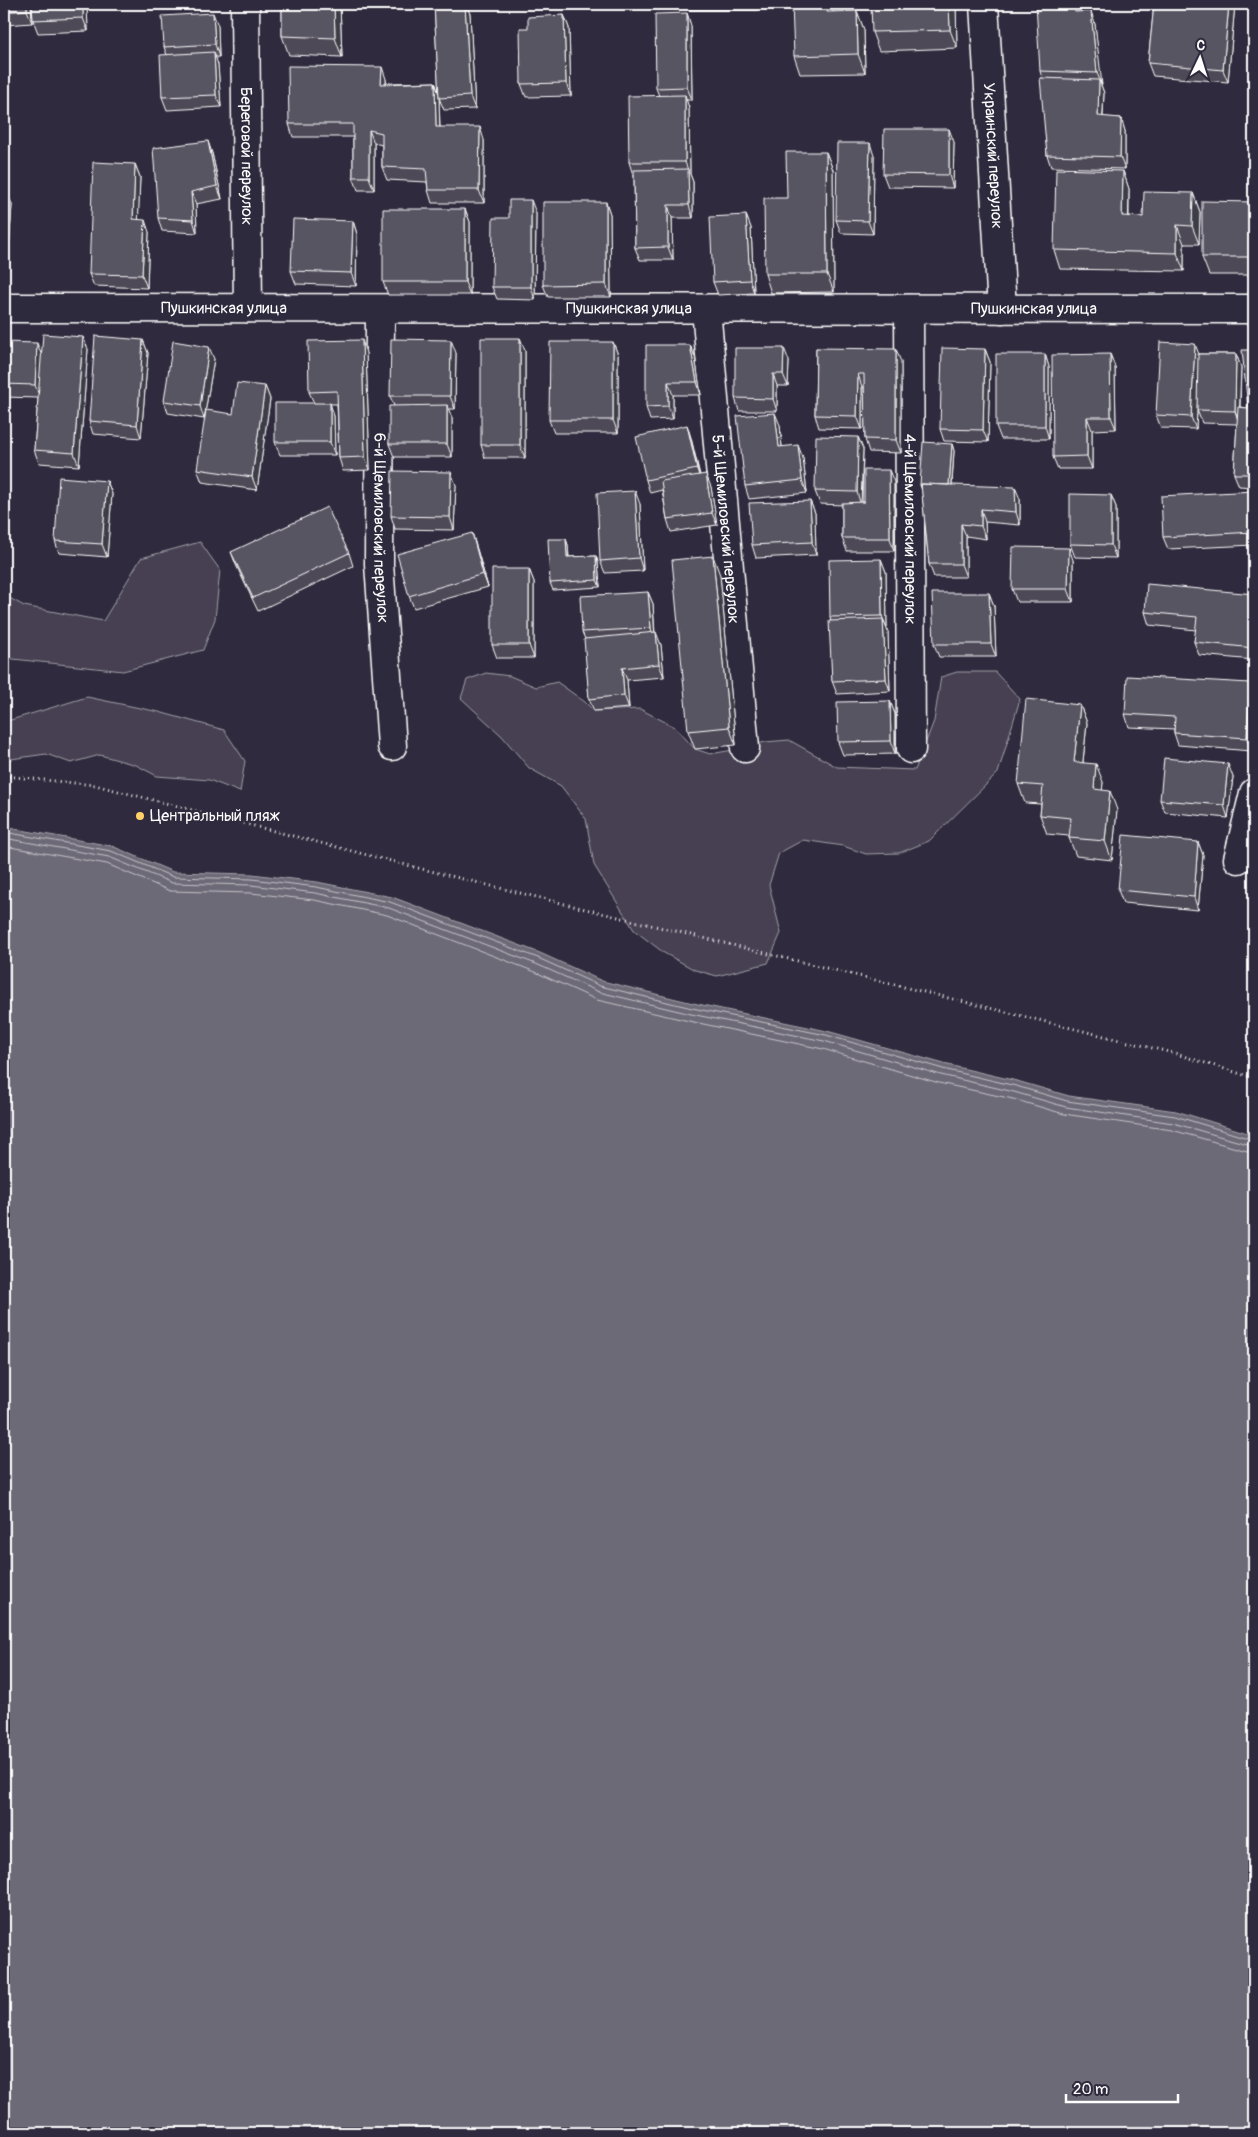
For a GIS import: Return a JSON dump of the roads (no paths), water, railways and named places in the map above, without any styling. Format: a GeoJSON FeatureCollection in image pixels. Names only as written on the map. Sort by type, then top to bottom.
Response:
{"type":"FeatureCollection","features":[{"type":"Feature","properties":{"kind":"street","name":"Береговой переулок"},"geometry":{"type":"LineString","coordinates":[[245,4],[248,308]]}},
{"type":"Feature","properties":{"kind":"street","name":"Украинский переулок"},"geometry":{"type":"LineString","coordinates":[[984,4],[1002,309]]}},
{"type":"Feature","properties":{"kind":"street","name":"Пушкинская улица"},"geometry":{"type":"LineString","coordinates":[[4,308],[1254,309]]}},
{"type":"Feature","properties":{"kind":"street","name":"6-й Щемиловский переулок"},"geometry":{"type":"LineString","coordinates":[[380,309],[379,564],[392,746]]}},
{"type":"Feature","properties":{"kind":"street","name":"5-й Щемиловский переулок"},"geometry":{"type":"LineString","coordinates":[[706,309],[745,748]]}},
{"type":"Feature","properties":{"kind":"street","name":"4-й Щемиловский переулок"},"geometry":{"type":"LineString","coordinates":[[909,309],[911,749]]}},
{"type":"Feature","properties":{"kind":"street"},"geometry":{"type":"LineString","coordinates":[[1238,859],[1254,793]]}},
{"type":"Feature","properties":{"kind":"water"},"geometry":{"type":"Polygon","coordinates":[[[4,827],[112,846],[173,872],[252,874],[317,882],[392,897],[540,953],[602,981],[693,1003],[827,1031],[944,1064],[1017,1081],[1069,1096],[1176,1111],[1254,1135],[1254,2133],[4,2133],[4,827]]]}},
{"type":"Feature","properties":{"kind":"place","name":"Центральный пляж"},"geometry":{"type":"Point","coordinates":[140,816]}}]}
